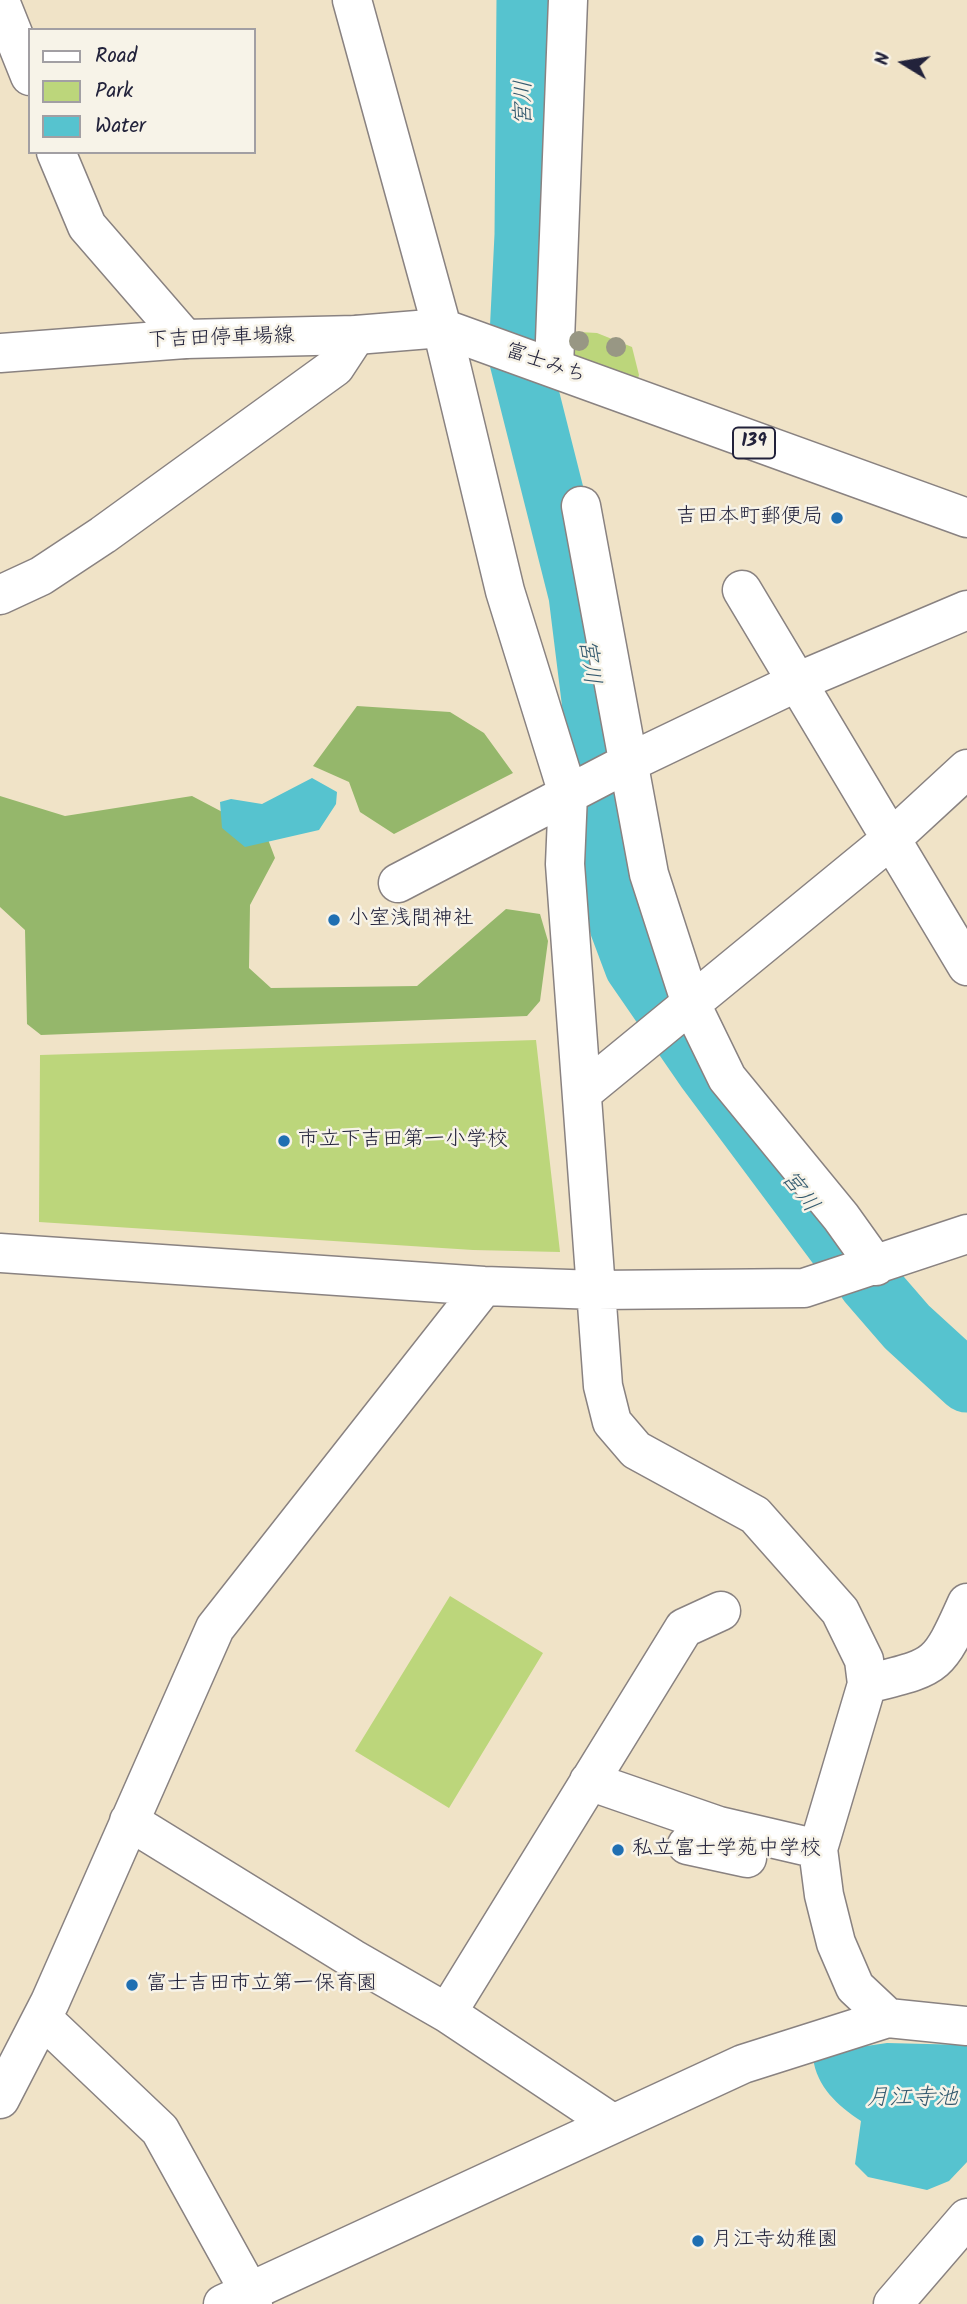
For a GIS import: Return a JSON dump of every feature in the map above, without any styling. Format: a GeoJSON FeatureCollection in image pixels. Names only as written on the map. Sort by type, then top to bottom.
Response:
{"type":"FeatureCollection","features":[{"type":"Feature","properties":{"kind":"main road"},"geometry":{"type":"LineString","coordinates":[[352,0],[458,334],[505,592],[568,794],[565,864],[603,1386],[612,1422],[636,1450],[755,1515],[840,1611],[864,1661],[867,1684],[820,1862],[836,1943],[855,1987],[888,2018]]}},
{"type":"Feature","properties":{"kind":"main road"},"geometry":{"type":"LineString","coordinates":[[549,365],[568,0]]}},
{"type":"Feature","properties":{"kind":"main road"},"geometry":{"type":"LineString","coordinates":[[0,1],[28,71]]}},
{"type":"Feature","properties":{"kind":"main road"},"geometry":{"type":"LineString","coordinates":[[57,154],[86,226],[185,339]]}},
{"type":"Feature","properties":{"kind":"main road","name":"下吉田停車場線"},"geometry":{"type":"LineString","coordinates":[[0,353],[185,339],[458,334]]}},
{"type":"Feature","properties":{"kind":"main road","name":"富士みち"},"geometry":{"type":"LineString","coordinates":[[458,334],[652,398],[967,518]]}},
{"type":"Feature","properties":{"kind":"main road"},"geometry":{"type":"LineString","coordinates":[[0,595],[41,576],[103,535],[335,367],[356,335]]}},
{"type":"Feature","properties":{"kind":"main road"},"geometry":{"type":"LineString","coordinates":[[581,506],[649,874],[691,1004],[727,1078],[841,1217],[876,1266]]}},
{"type":"Feature","properties":{"kind":"main road"},"geometry":{"type":"LineString","coordinates":[[742,590],[967,965]]}},
{"type":"Feature","properties":{"kind":"main road"},"geometry":{"type":"LineString","coordinates":[[398,883],[627,764],[797,682],[967,610]]}},
{"type":"Feature","properties":{"kind":"main road"},"geometry":{"type":"LineString","coordinates":[[583,1092],[890,840],[967,769]]}},
{"type":"Feature","properties":{"kind":"main road"},"geometry":{"type":"LineString","coordinates":[[0,1253],[484,1286],[597,1290],[804,1288],[967,1234]]}},
{"type":"Feature","properties":{"kind":"main road"},"geometry":{"type":"LineString","coordinates":[[0,2099],[42,2018],[215,1628],[484,1286]]}},
{"type":"Feature","properties":{"kind":"main road"},"geometry":{"type":"LineString","coordinates":[[867,1684],[925,1669],[956,1654],[967,1603]]}},
{"type":"Feature","properties":{"kind":"main road"},"geometry":{"type":"LineString","coordinates":[[447,2013],[684,1628],[720,1611]]}},
{"type":"Feature","properties":{"kind":"main road"},"geometry":{"type":"LineString","coordinates":[[589,1781],[820,1862]]}},
{"type":"Feature","properties":{"kind":"main road"},"geometry":{"type":"LineString","coordinates":[[129,1821],[447,2013],[612,2123]]}},
{"type":"Feature","properties":{"kind":"main road"},"geometry":{"type":"LineString","coordinates":[[687,1845],[820,1862]]}},
{"type":"Feature","properties":{"kind":"main road"},"geometry":{"type":"LineString","coordinates":[[42,2018],[160,2130],[241,2299],[612,2123],[743,2064],[888,2018],[967,2026]]}},
{"type":"Feature","properties":{"kind":"main road"},"geometry":{"type":"LineString","coordinates":[[893,2304],[967,2218]]}},
{"type":"Feature","properties":{"kind":"green space"},"geometry":{"type":"Polygon","coordinates":[[[561,331],[597,333],[632,347],[639,375],[634,391],[559,364],[561,331]]]}},
{"type":"Feature","properties":{"kind":"green space"},"geometry":{"type":"Polygon","coordinates":[[[357,706],[450,712],[484,733],[513,773],[394,834],[360,812],[349,782],[313,766],[357,706]]]}},
{"type":"Feature","properties":{"kind":"green space"},"geometry":{"type":"Polygon","coordinates":[[[0,796],[65,816],[192,796],[230,816],[255,805],[275,858],[250,905],[249,968],[271,988],[417,986],[506,909],[540,914],[548,941],[540,1001],[527,1016],[41,1035],[27,1024],[25,930],[0,907],[0,796]]]}},
{"type":"Feature","properties":{"kind":"green space","name":"市立下吉田第一小学校"},"geometry":{"type":"Polygon","coordinates":[[[536,1040],[560,1252],[473,1250],[39,1222],[40,1055],[536,1040]]]}},
{"type":"Feature","properties":{"kind":"green space"},"geometry":{"type":"Polygon","coordinates":[[[450,1596],[543,1653],[449,1808],[355,1751],[450,1596]]]}},
{"type":"Feature","properties":{"kind":"water"},"geometry":{"type":"Polygon","coordinates":[[[312,778],[337,792],[336,804],[319,830],[245,847],[222,828],[220,802],[231,799],[262,804],[312,778]]]}},
{"type":"Feature","properties":{"kind":"water","name":"月江寺池"},"geometry":{"type":"Polygon","coordinates":[[[887,2043],[967,2045],[967,2162],[949,2181],[927,2190],[868,2177],[855,2164],[861,2121],[830,2094],[815,2068],[813,2058],[818,2053],[887,2043]]]}},
{"type":"Feature","properties":{"kind":"waterway","name":"宮川"},"geometry":{"type":"LineString","coordinates":[[527,0],[525,235],[519,357],[579,595],[620,926],[635,966],[706,1069],[847,1258]]}},
{"type":"Feature","properties":{"kind":"waterway","name":"宮川"},"geometry":{"type":"LineString","coordinates":[[868,1282],[907,1327],[967,1382]]}},
{"type":"Feature","properties":{"kind":"place","name":"吉田本町郵便局"},"geometry":{"type":"Point","coordinates":[837,518]}},
{"type":"Feature","properties":{"kind":"place","name":"小室浅間神社"},"geometry":{"type":"Point","coordinates":[334,920]}},
{"type":"Feature","properties":{"kind":"place","name":"市立下吉田第一小学校"},"geometry":{"type":"Point","coordinates":[284,1141]}},
{"type":"Feature","properties":{"kind":"place","name":"私立富士学苑中学校"},"geometry":{"type":"Point","coordinates":[618,1850]}},
{"type":"Feature","properties":{"kind":"place","name":"富士吉田市立第一保育園"},"geometry":{"type":"Point","coordinates":[132,1985]}},
{"type":"Feature","properties":{"kind":"place","name":"月江寺幼稚園"},"geometry":{"type":"Point","coordinates":[698,2241]}}]}
